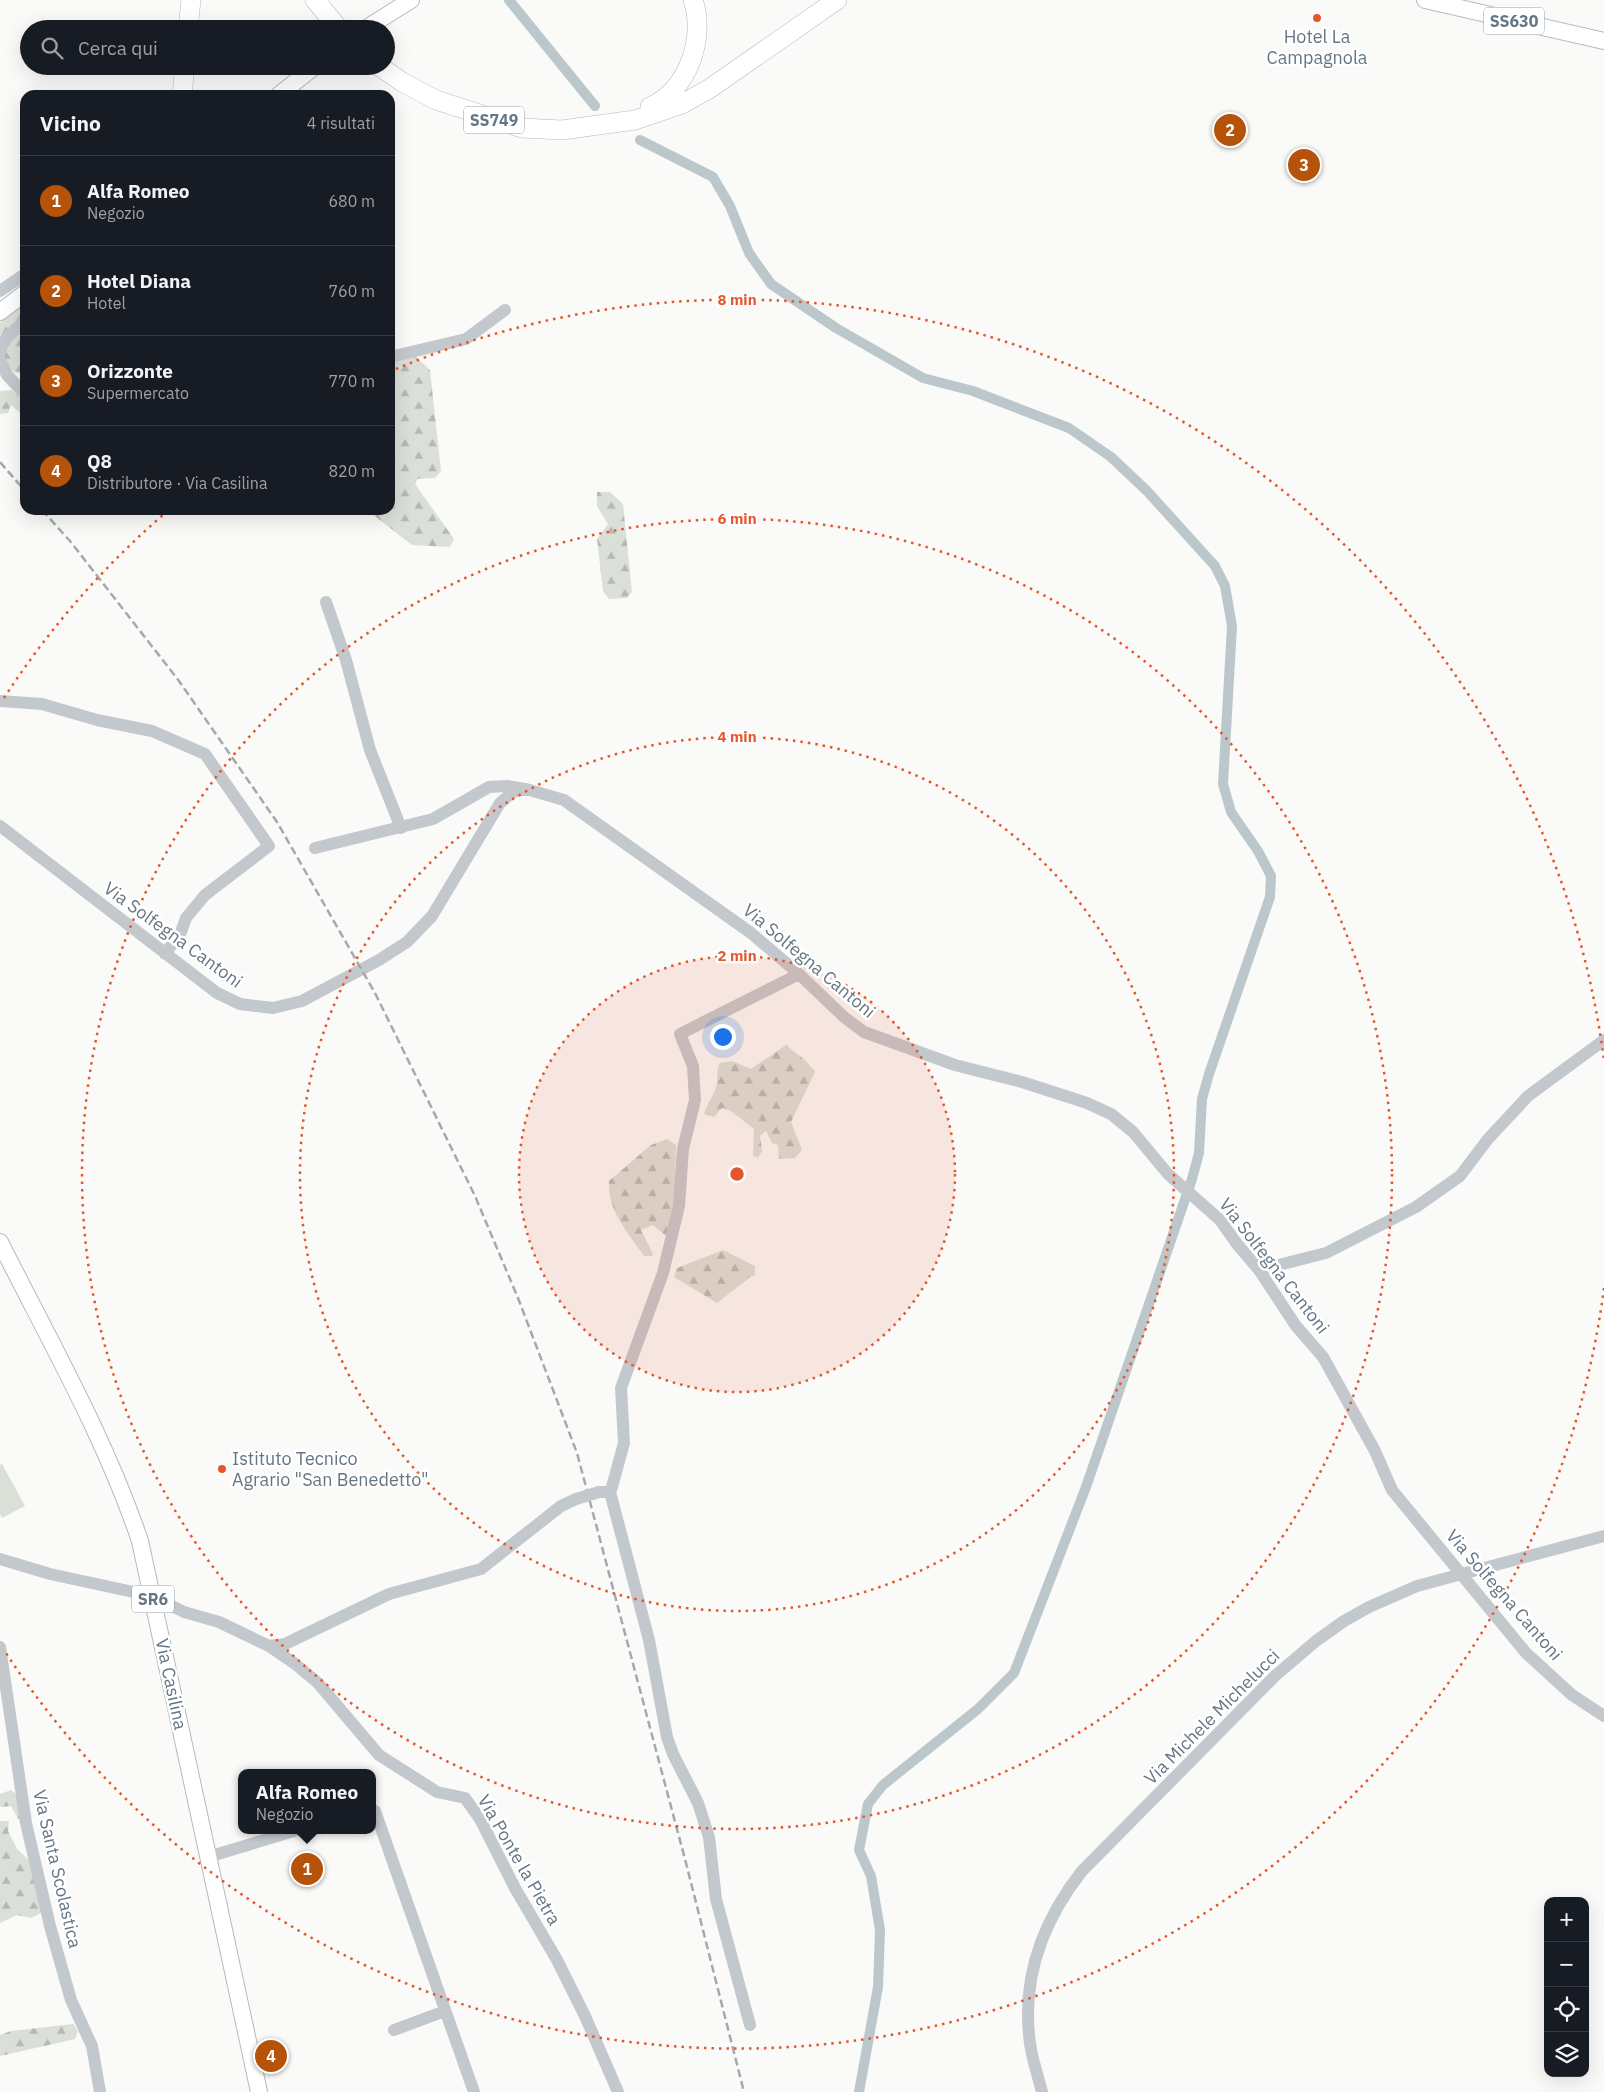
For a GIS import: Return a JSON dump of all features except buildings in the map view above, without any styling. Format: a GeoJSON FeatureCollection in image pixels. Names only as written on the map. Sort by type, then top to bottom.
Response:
{"type":"FeatureCollection","features":[{"type":"Feature","properties":{"kind":"highway"},"geometry":{"type":"LineString","coordinates":[[189,20],[191,0]]}},
{"type":"Feature","properties":{"kind":"highway"},"geometry":{"type":"LineString","coordinates":[[315,0],[332,20]]}},
{"type":"Feature","properties":{"kind":"highway"},"geometry":{"type":"LineString","coordinates":[[620,121],[628,115],[653,106],[670,95],[682,78],[692,57],[698,35],[697,11],[693,0]]}},
{"type":"Feature","properties":{"kind":"highway"},"geometry":{"type":"LineString","coordinates":[[620,121],[635,120],[662,112],[709,89],[837,0]]}},
{"type":"Feature","properties":{"kind":"highway"},"geometry":{"type":"LineString","coordinates":[[183,90],[184,75]]}},
{"type":"Feature","properties":{"kind":"highway","name":"SS749"},"geometry":{"type":"LineString","coordinates":[[392,75],[436,100],[522,128],[562,130],[620,121]]}},
{"type":"Feature","properties":{"kind":"main road"},"geometry":{"type":"LineString","coordinates":[[379,20],[410,0]]}},
{"type":"Feature","properties":{"kind":"main road","name":"SS630"},"geometry":{"type":"LineString","coordinates":[[1424,0],[1604,41]]}},
{"type":"Feature","properties":{"kind":"main road"},"geometry":{"type":"LineString","coordinates":[[285,90],[305,75]]}},
{"type":"Feature","properties":{"kind":"main road"},"geometry":{"type":"LineString","coordinates":[[0,312],[20,297]]}},
{"type":"Feature","properties":{"kind":"main road","name":"Via Casilina"},"geometry":{"type":"LineString","coordinates":[[0,1242],[106,1453],[125,1498],[140,1541],[259,2092]]}},
{"type":"Feature","properties":{"kind":"street"},"geometry":{"type":"LineString","coordinates":[[0,291],[20,277]]}},
{"type":"Feature","properties":{"kind":"street"},"geometry":{"type":"LineString","coordinates":[[395,356],[466,338],[505,310]]}},
{"type":"Feature","properties":{"kind":"street"},"geometry":{"type":"LineString","coordinates":[[0,352],[8,336],[20,326]]}},
{"type":"Feature","properties":{"kind":"street"},"geometry":{"type":"LineString","coordinates":[[0,360],[7,375],[20,389]]}},
{"type":"Feature","properties":{"kind":"street"},"geometry":{"type":"LineString","coordinates":[[326,602],[346,660],[370,750],[401,828]]}},
{"type":"Feature","properties":{"kind":"street"},"geometry":{"type":"LineString","coordinates":[[0,701],[42,704],[97,720],[152,731],[206,754],[269,846],[205,895],[186,918],[181,932],[165,954]]}},
{"type":"Feature","properties":{"kind":"street"},"geometry":{"type":"LineString","coordinates":[[315,848],[433,819],[489,787],[507,786],[526,789]]}},
{"type":"Feature","properties":{"kind":"street","name":"Via Solfegna Cantoni"},"geometry":{"type":"LineString","coordinates":[[0,826],[217,993],[240,1004],[273,1008],[302,1001],[379,960],[407,942],[432,916],[496,809],[513,792],[526,789],[564,800],[751,933],[799,974],[844,1017],[864,1032],[955,1065],[1022,1082],[1087,1103],[1111,1114],[1133,1132],[1168,1174],[1220,1220],[1259,1270],[1296,1326],[1323,1357],[1375,1451],[1392,1490],[1526,1653],[1572,1695],[1604,1716]]}},
{"type":"Feature","properties":{"kind":"street"},"geometry":{"type":"LineString","coordinates":[[478,792],[488,798],[496,809]]}},
{"type":"Feature","properties":{"kind":"street"},"geometry":{"type":"LineString","coordinates":[[750,2025],[716,1898],[709,1837],[698,1803],[673,1754],[667,1737],[649,1640],[604,1492],[624,1442],[621,1388],[663,1273],[679,1206],[683,1149],[695,1100],[693,1066],[680,1034],[799,974]]}},
{"type":"Feature","properties":{"kind":"street"},"geometry":{"type":"LineString","coordinates":[[1259,1270],[1326,1253],[1416,1207],[1460,1176],[1488,1139],[1528,1096],[1604,1040]]}},
{"type":"Feature","properties":{"kind":"street"},"geometry":{"type":"LineString","coordinates":[[269,1646],[285,1644],[390,1594],[480,1569],[562,1506],[576,1499],[604,1492]]}},
{"type":"Feature","properties":{"kind":"street","name":"Via Michele Michelucci"},"geometry":{"type":"LineString","coordinates":[[1042,2092],[1030,2044],[1028,2002],[1034,1960],[1048,1923],[1067,1891],[1082,1871],[1276,1675],[1316,1641],[1344,1621],[1369,1607],[1417,1586],[1604,1536]]}},
{"type":"Feature","properties":{"kind":"street","name":"Via Ponte la Pietra"},"geometry":{"type":"LineString","coordinates":[[0,1559],[50,1574],[152,1596],[184,1612],[219,1622],[269,1646],[318,1683],[379,1755],[437,1792],[465,1798],[480,1819],[515,1888],[557,1960],[585,2016],[618,2092]]}},
{"type":"Feature","properties":{"kind":"street","name":"Via Santa Scolastica"},"geometry":{"type":"LineString","coordinates":[[0,1648],[26,1823],[52,1935],[71,2000],[92,2046],[100,2092]]}},
{"type":"Feature","properties":{"kind":"street"},"geometry":{"type":"LineString","coordinates":[[376,1814],[472,2091]]}},
{"type":"Feature","properties":{"kind":"street"},"geometry":{"type":"LineString","coordinates":[[208,1857],[284,1834]]}},
{"type":"Feature","properties":{"kind":"street"},"geometry":{"type":"LineString","coordinates":[[394,2030],[445,2011]]}},
{"type":"Feature","properties":{"kind":"green space"},"geometry":{"type":"Polygon","coordinates":[[[20,308],[20,323],[0,345],[0,322],[20,308]]]}},
{"type":"Feature","properties":{"kind":"green space"},"geometry":{"type":"Polygon","coordinates":[[[20,329],[20,373],[11,370],[2,358],[4,347],[20,329]]]}},
{"type":"Feature","properties":{"kind":"green space"},"geometry":{"type":"Polygon","coordinates":[[[415,356],[430,370],[441,471],[435,478],[417,479],[415,484],[454,539],[450,547],[412,545],[373,515],[395,515],[395,361],[415,356]]]}},
{"type":"Feature","properties":{"kind":"green space"},"geometry":{"type":"Polygon","coordinates":[[[12,390],[20,398],[20,413],[11,405],[8,413],[0,414],[0,391],[12,390]]]}},
{"type":"Feature","properties":{"kind":"green space"},"geometry":{"type":"Polygon","coordinates":[[[597,492],[610,492],[623,504],[632,592],[627,598],[609,599],[603,591],[597,539],[608,524],[597,506],[597,492]]]}},
{"type":"Feature","properties":{"kind":"green space"},"geometry":{"type":"Polygon","coordinates":[[[786,1045],[806,1061],[815,1072],[791,1122],[802,1150],[795,1158],[779,1159],[778,1145],[772,1143],[766,1131],[760,1136],[762,1151],[758,1158],[753,1156],[754,1129],[731,1111],[722,1108],[714,1117],[704,1114],[717,1084],[720,1063],[732,1061],[751,1069],[786,1045]]]}},
{"type":"Feature","properties":{"kind":"green space"},"geometry":{"type":"Polygon","coordinates":[[[667,1139],[676,1145],[674,1218],[666,1236],[653,1225],[641,1230],[653,1254],[652,1256],[644,1256],[625,1230],[615,1211],[609,1192],[609,1181],[651,1145],[667,1139]]]}},
{"type":"Feature","properties":{"kind":"green space"},"geometry":{"type":"Polygon","coordinates":[[[723,1250],[755,1266],[755,1275],[717,1303],[674,1277],[677,1268],[723,1250]]]}},
{"type":"Feature","properties":{"kind":"green space"},"geometry":{"type":"Polygon","coordinates":[[[2,1464],[25,1506],[2,1518],[0,1514],[0,1465],[2,1464]]]}},
{"type":"Feature","properties":{"kind":"green space"},"geometry":{"type":"Polygon","coordinates":[[[11,1790],[23,1800],[23,1816],[18,1819],[11,1806],[0,1807],[0,1794],[11,1790]]]}},
{"type":"Feature","properties":{"kind":"green space"},"geometry":{"type":"Polygon","coordinates":[[[0,1821],[9,1821],[8,1831],[17,1849],[31,1862],[43,1912],[31,1918],[17,1915],[0,1923],[0,1821]]]}},
{"type":"Feature","properties":{"kind":"green space"},"geometry":{"type":"Polygon","coordinates":[[[73,2024],[78,2031],[75,2039],[0,2056],[0,2035],[11,2031],[73,2024]]]}},
{"type":"Feature","properties":{"kind":"waterway"},"geometry":{"type":"LineString","coordinates":[[509,0],[595,106]]}},
{"type":"Feature","properties":{"kind":"waterway"},"geometry":{"type":"LineString","coordinates":[[640,140],[713,177],[730,206],[749,253],[771,284],[836,328],[923,378],[973,391],[1069,428],[1111,457],[1147,491],[1215,566],[1225,586],[1232,626],[1223,784],[1231,812],[1258,851],[1271,876],[1270,897],[1202,1099],[1199,1153],[1192,1179],[1086,1487],[1014,1673],[978,1709],[883,1785],[868,1804],[859,1850],[871,1876],[880,1930],[878,1987],[859,2092]]}},
{"type":"Feature","properties":{"kind":"railway"},"geometry":{"type":"LineString","coordinates":[[0,462],[20,485]]}},
{"type":"Feature","properties":{"kind":"railway"},"geometry":{"type":"LineString","coordinates":[[47,515],[70,541],[179,681],[277,822],[375,993],[475,1196],[518,1298],[577,1453],[686,1863],[744,2092]]}},
{"type":"Feature","properties":{"kind":"place","name":"Hotel La Campagnola"},"geometry":{"type":"Point","coordinates":[1317,18]}},
{"type":"Feature","properties":{"kind":"place","name":"Hotel Diana"},"geometry":{"type":"Point","coordinates":[1230,130]}},
{"type":"Feature","properties":{"kind":"place","name":"Orizzonte"},"geometry":{"type":"Point","coordinates":[1304,165]}},
{"type":"Feature","properties":{"kind":"place","name":"Istituto Tecnico Agrario \"San Benedetto\""},"geometry":{"type":"Point","coordinates":[222,1469]}},
{"type":"Feature","properties":{"kind":"place","name":"Alfa Romeo"},"geometry":{"type":"Point","coordinates":[307,1869]}},
{"type":"Feature","properties":{"kind":"place","name":"Q8"},"geometry":{"type":"Point","coordinates":[271,2056]}}]}
